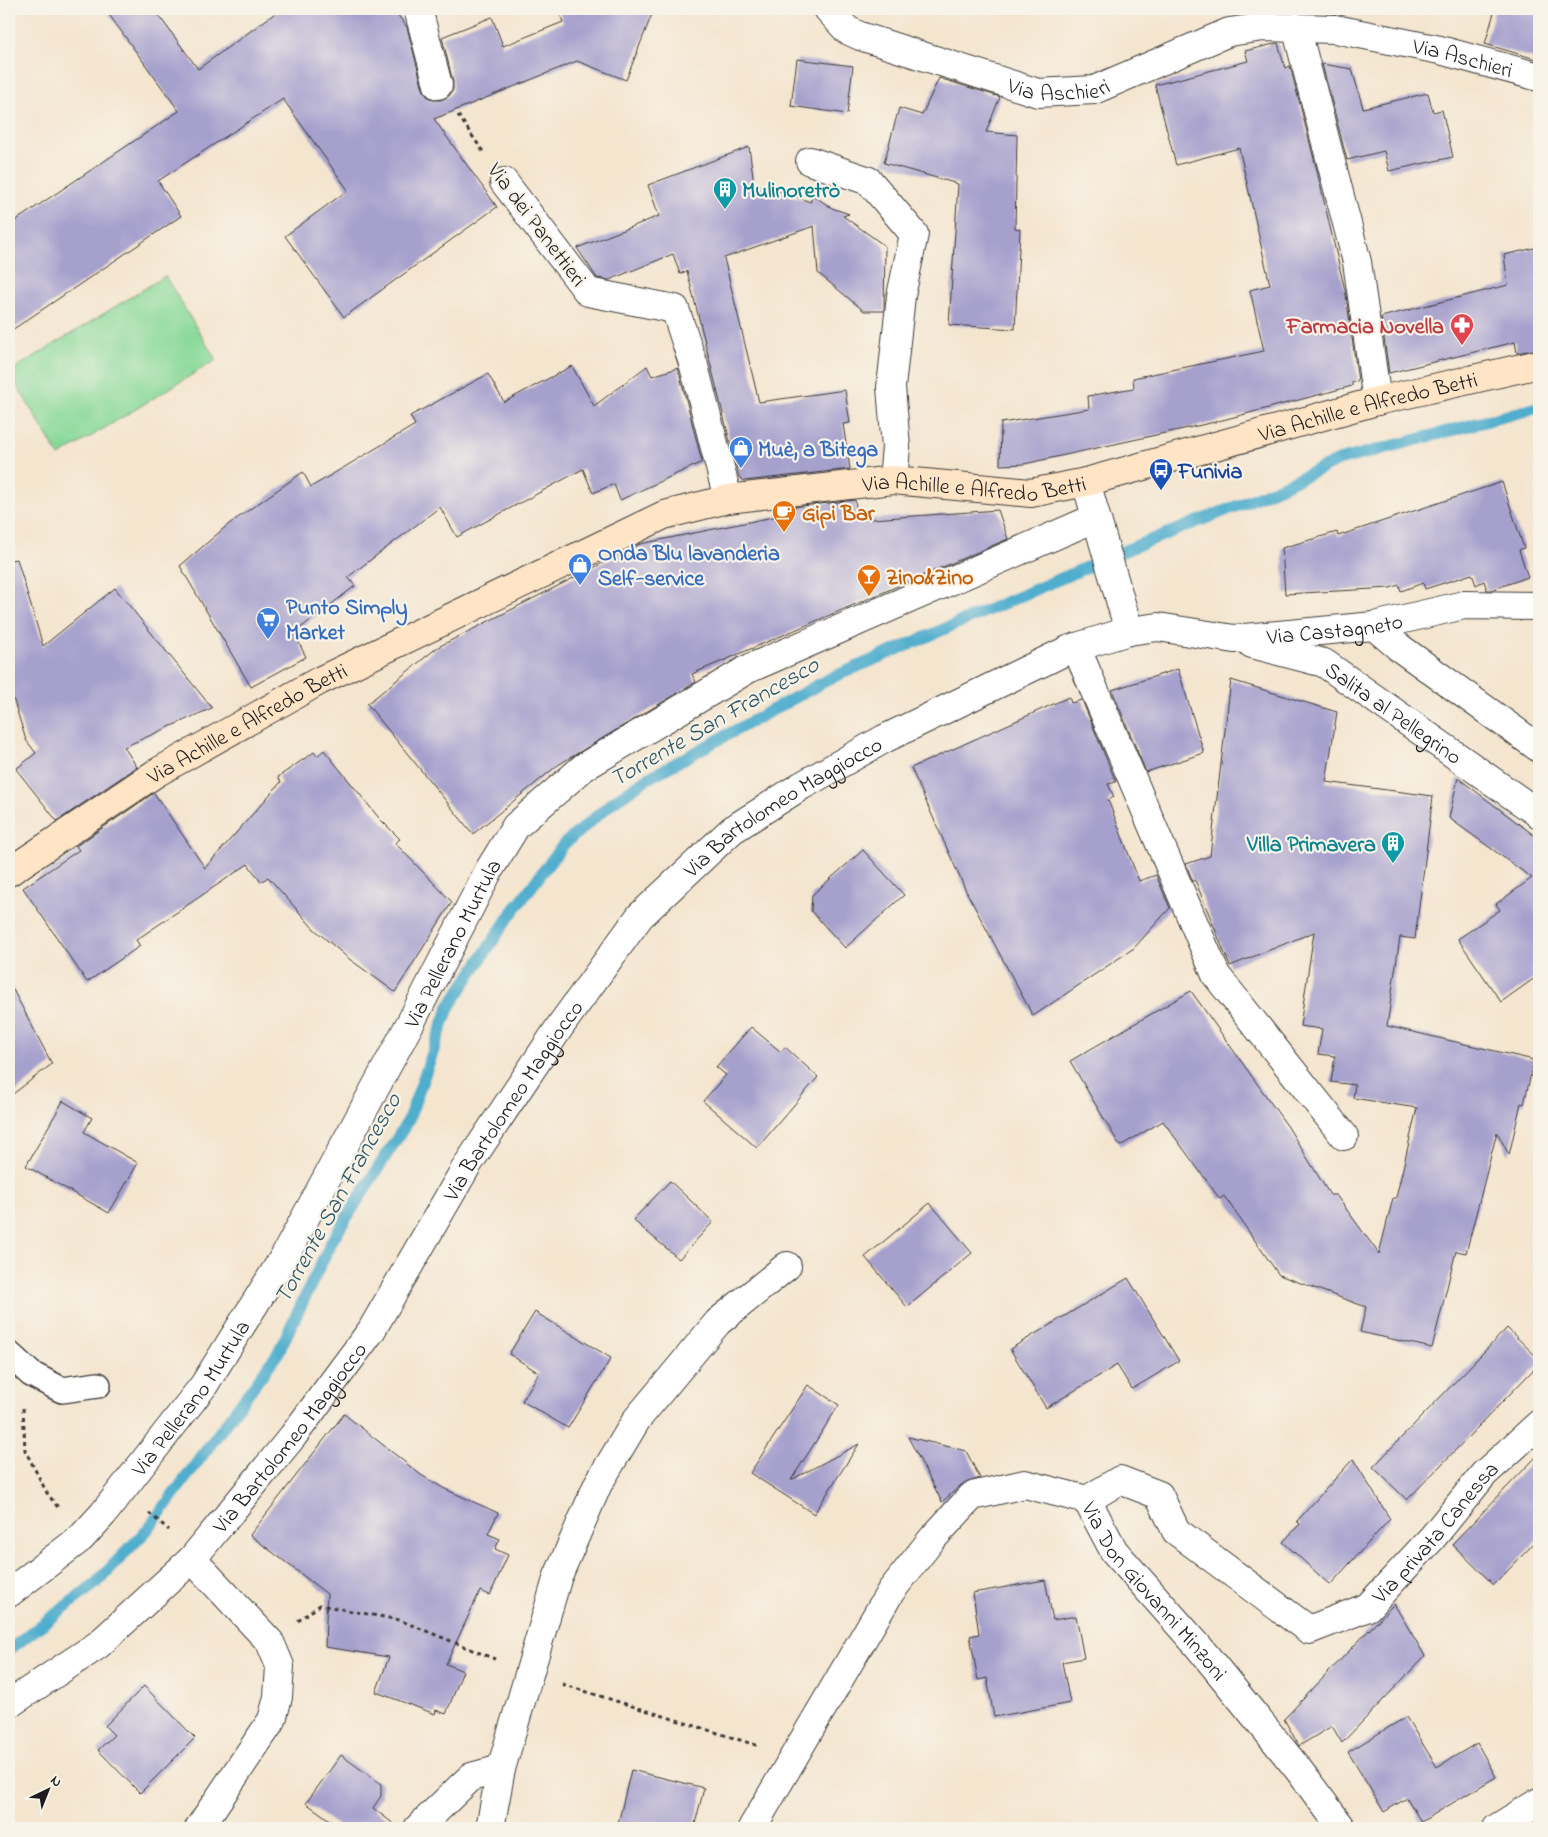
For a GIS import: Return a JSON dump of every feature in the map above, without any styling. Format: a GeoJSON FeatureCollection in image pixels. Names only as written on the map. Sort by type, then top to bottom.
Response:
{"type":"FeatureCollection","features":[{"type":"Feature","properties":{"kind":"street"},"geometry":{"type":"LineString","coordinates":[[418,9],[438,85]]}},
{"type":"Feature","properties":{"kind":"street","name":"Via Aschieri"},"geometry":{"type":"LineString","coordinates":[[828,9],[847,30],[860,36],[1038,93],[1094,90],[1229,32],[1264,27],[1335,29],[1431,48],[1539,77]]}},
{"type":"Feature","properties":{"kind":"street"},"geometry":{"type":"LineString","coordinates":[[1296,27],[1357,262],[1377,401]]}},
{"type":"Feature","properties":{"kind":"street"},"geometry":{"type":"LineString","coordinates":[[810,161],[869,181],[914,234],[901,296],[891,387],[896,447],[893,480]]}},
{"type":"Feature","properties":{"kind":"street","name":"Via dei Panettieri"},"geometry":{"type":"LineString","coordinates":[[504,182],[588,292],[675,309],[694,366],[728,499]]}},
{"type":"Feature","properties":{"kind":"street","name":"Via Achille e Alfredo Betti"},"geometry":{"type":"LineString","coordinates":[[9,872],[156,773],[319,681],[664,515],[728,499],[893,480],[1031,493],[1086,482],[1377,401],[1539,364]]}},
{"type":"Feature","properties":{"kind":"street"},"geometry":{"type":"LineString","coordinates":[[1086,482],[1127,622]]}},
{"type":"Feature","properties":{"kind":"street","name":"Via Pellerano Murtula"},"geometry":{"type":"LineString","coordinates":[[9,1593],[81,1538],[104,1514],[204,1385],[284,1257],[413,1018],[489,870],[516,826],[584,767],[748,669],[1095,518]]}},
{"type":"Feature","properties":{"kind":"street","name":"Via Castagneto"},"geometry":{"type":"LineString","coordinates":[[1127,622],[1234,639],[1374,626],[1464,605],[1539,606]]}},
{"type":"Feature","properties":{"kind":"street","name":"Via Bartolomeo Maggiocco"},"geometry":{"type":"LineString","coordinates":[[9,1704],[98,1645],[192,1559],[293,1436],[371,1330],[468,1164],[561,1025],[640,916],[732,830],[801,786],[884,739],[1127,622]]}},
{"type":"Feature","properties":{"kind":"street"},"geometry":{"type":"LineString","coordinates":[[1374,626],[1400,648],[1539,748]]}},
{"type":"Feature","properties":{"kind":"street","name":"Salita al Pellegrino"},"geometry":{"type":"LineString","coordinates":[[1234,639],[1324,663],[1539,814]]}},
{"type":"Feature","properties":{"kind":"street"},"geometry":{"type":"LineString","coordinates":[[1076,647],[1216,975],[1344,1136]]}},
{"type":"Feature","properties":{"kind":"street"},"geometry":{"type":"LineString","coordinates":[[490,1828],[501,1769],[558,1576],[598,1484],[637,1419],[718,1322],[787,1266]]}},
{"type":"Feature","properties":{"kind":"street","name":"Via privata Canessa"},"geometry":{"type":"LineString","coordinates":[[1087,1500],[1120,1480],[1158,1495],[1176,1531],[1309,1630],[1368,1607],[1432,1538],[1484,1474],[1539,1424]]}},
{"type":"Feature","properties":{"kind":"street","name":"Via Don Giovanni Minzoni"},"geometry":{"type":"LineString","coordinates":[[752,1828],[891,1591],[933,1538],[972,1496],[1025,1484],[1087,1500],[1114,1551],[1198,1646],[1342,1828]]}},
{"type":"Feature","properties":{"kind":"street"},"geometry":{"type":"LineString","coordinates":[[192,1559],[270,1642],[280,1666],[278,1697],[272,1720],[199,1828]]}},
{"type":"Feature","properties":{"kind":"street"},"geometry":{"type":"LineString","coordinates":[[418,1828],[471,1776],[501,1769]]}},
{"type":"Feature","properties":{"kind":"street"},"geometry":{"type":"LineString","coordinates":[[1497,1828],[1539,1802]]}},
{"type":"Feature","properties":{"kind":"lane"},"geometry":{"type":"LineString","coordinates":[[9,1354],[31,1374],[62,1390],[98,1385]]}},
{"type":"Feature","properties":{"kind":"path","name":"Via dei Panettieri"},"geometry":{"type":"LineString","coordinates":[[438,85],[504,182]]}},
{"type":"Feature","properties":{"kind":"path"},"geometry":{"type":"LineString","coordinates":[[25,1450],[47,1493],[81,1538]]}},
{"type":"Feature","properties":{"kind":"path"},"geometry":{"type":"LineString","coordinates":[[146,1510],[173,1534]]}},
{"type":"Feature","properties":{"kind":"green space"},"geometry":{"type":"Polygon","coordinates":[[[165,276],[216,360],[59,456],[9,372],[165,276]]]}},
{"type":"Feature","properties":{"kind":"building"},"geometry":{"type":"Polygon","coordinates":[[[105,9],[154,9],[198,69],[281,9],[393,9],[407,27],[423,89],[427,96],[433,100],[441,100],[449,96],[453,90],[453,82],[442,37],[492,17],[503,46],[563,22],[558,9],[654,9],[626,80],[577,61],[434,119],[497,207],[344,317],[285,236],[348,190],[283,99],[158,181],[181,216],[9,332],[9,225],[179,111],[105,9]]]}},
{"type":"Feature","properties":{"kind":"building"},"geometry":{"type":"Polygon","coordinates":[[[1495,9],[1539,9],[1539,60],[1485,44],[1495,9]]]}},
{"type":"Feature","properties":{"kind":"building"},"geometry":{"type":"Polygon","coordinates":[[[1278,43],[1285,68],[1290,66],[1316,167],[1346,295],[1358,381],[1352,382],[1352,386],[1215,422],[1024,464],[1000,465],[1001,423],[1089,409],[1088,396],[1134,388],[1133,378],[1264,351],[1250,290],[1270,285],[1239,148],[1176,165],[1155,85],[1248,61],[1245,51],[1278,43]]]}},
{"type":"Feature","properties":{"kind":"building"},"geometry":{"type":"Polygon","coordinates":[[[797,59],[853,66],[847,114],[791,106],[797,59]]]}},
{"type":"Feature","properties":{"kind":"building"},"geometry":{"type":"Polygon","coordinates":[[[1322,64],[1352,69],[1363,108],[1428,93],[1433,112],[1442,110],[1453,157],[1389,171],[1384,151],[1347,160],[1322,64]]]}},
{"type":"Feature","properties":{"kind":"building"},"geometry":{"type":"Polygon","coordinates":[[[939,78],[1000,97],[986,132],[1017,135],[1015,228],[1020,229],[1015,329],[949,325],[958,184],[884,163],[899,108],[922,115],[939,78]]]}},
{"type":"Feature","properties":{"kind":"building"},"geometry":{"type":"Polygon","coordinates":[[[749,147],[754,183],[811,202],[811,194],[832,208],[849,214],[843,216],[885,246],[884,311],[864,311],[818,273],[814,226],[724,258],[759,402],[845,390],[850,423],[843,424],[850,469],[744,481],[739,477],[687,271],[680,274],[673,254],[609,280],[597,278],[577,248],[659,216],[648,185],[749,147]]]}},
{"type":"Feature","properties":{"kind":"building"},"geometry":{"type":"Polygon","coordinates":[[[1539,247],[1539,349],[1517,353],[1515,342],[1389,373],[1381,317],[1508,285],[1504,255],[1539,247]]]}},
{"type":"Feature","properties":{"kind":"building"},"geometry":{"type":"Polygon","coordinates":[[[572,366],[594,406],[647,366],[652,376],[678,368],[702,462],[620,500],[614,484],[593,493],[583,469],[457,537],[440,507],[348,577],[355,586],[294,633],[306,657],[251,687],[180,566],[229,524],[303,472],[311,487],[415,425],[410,416],[488,374],[504,402],[572,366]]]}},
{"type":"Feature","properties":{"kind":"building"},"geometry":{"type":"Polygon","coordinates":[[[1502,482],[1524,548],[1519,550],[1528,577],[1491,590],[1487,590],[1484,581],[1476,585],[1472,574],[1425,589],[1423,583],[1401,591],[1399,585],[1390,588],[1285,594],[1282,548],[1337,532],[1338,536],[1502,482]]]}},
{"type":"Feature","properties":{"kind":"building"},"geometry":{"type":"Polygon","coordinates":[[[855,500],[858,520],[998,510],[1008,539],[692,674],[696,682],[558,765],[473,834],[367,704],[438,647],[640,544],[783,515],[776,509],[855,500]]]}},
{"type":"Feature","properties":{"kind":"building"},"geometry":{"type":"Polygon","coordinates":[[[17,559],[43,646],[115,588],[212,708],[124,747],[137,767],[57,821],[16,769],[36,753],[26,740],[9,685],[9,560],[17,559]]]}},
{"type":"Feature","properties":{"kind":"building"},"geometry":{"type":"Polygon","coordinates":[[[1178,669],[1204,753],[1146,772],[1112,690],[1178,669]]]}},
{"type":"Feature","properties":{"kind":"building"},"geometry":{"type":"Polygon","coordinates":[[[1231,680],[1337,712],[1326,782],[1433,796],[1415,939],[1400,937],[1387,1026],[1534,1060],[1524,1104],[1521,1103],[1509,1155],[1497,1132],[1466,1253],[1456,1251],[1432,1348],[1360,1332],[1366,1307],[1279,1275],[1224,1196],[1220,1199],[1163,1121],[1120,1146],[1070,1061],[1191,991],[1288,1127],[1330,1195],[1336,1195],[1379,1254],[1393,1198],[1396,1198],[1417,1108],[1353,1098],[1355,1085],[1331,1082],[1335,1056],[1318,1054],[1322,1029],[1300,1026],[1314,932],[1230,966],[1195,880],[1193,882],[1186,864],[1210,856],[1231,680]]]}},
{"type":"Feature","properties":{"kind":"building"},"geometry":{"type":"Polygon","coordinates":[[[1069,697],[1071,703],[1082,700],[1116,782],[1108,784],[1114,797],[1108,800],[1139,881],[1156,875],[1170,908],[1134,948],[1033,1016],[966,891],[911,768],[1069,697]]]}},
{"type":"Feature","properties":{"kind":"building"},"geometry":{"type":"Polygon","coordinates":[[[324,750],[379,818],[400,839],[395,843],[452,902],[395,992],[348,958],[314,929],[268,877],[261,882],[248,864],[136,940],[140,946],[87,982],[23,888],[79,850],[76,846],[154,793],[205,868],[281,782],[278,777],[314,752],[317,756],[324,750]]]}},
{"type":"Feature","properties":{"kind":"building"},"geometry":{"type":"Polygon","coordinates":[[[1458,778],[1539,839],[1539,975],[1501,1002],[1458,939],[1500,910],[1496,904],[1532,878],[1449,818],[1458,778]]]}},
{"type":"Feature","properties":{"kind":"building"},"geometry":{"type":"Polygon","coordinates":[[[863,850],[904,895],[845,948],[811,911],[812,895],[863,850]]]}},
{"type":"Feature","properties":{"kind":"building"},"geometry":{"type":"Polygon","coordinates":[[[9,982],[52,1064],[9,1097],[9,982]]]}},
{"type":"Feature","properties":{"kind":"building"},"geometry":{"type":"Polygon","coordinates":[[[751,1027],[781,1052],[785,1047],[818,1077],[757,1148],[703,1101],[726,1075],[716,1067],[751,1027]]]}},
{"type":"Feature","properties":{"kind":"building"},"geometry":{"type":"Polygon","coordinates":[[[63,1101],[92,1118],[84,1132],[138,1163],[109,1213],[26,1166],[63,1101]]]}},
{"type":"Feature","properties":{"kind":"building"},"geometry":{"type":"Polygon","coordinates":[[[670,1181],[713,1222],[679,1259],[633,1220],[670,1181]]]}},
{"type":"Feature","properties":{"kind":"building"},"geometry":{"type":"Polygon","coordinates":[[[930,1203],[972,1253],[907,1307],[865,1257],[930,1203]]]}},
{"type":"Feature","properties":{"kind":"building"},"geometry":{"type":"Polygon","coordinates":[[[1128,1278],[1179,1361],[1132,1389],[1117,1365],[1046,1408],[1010,1349],[1128,1278]]]}},
{"type":"Feature","properties":{"kind":"building"},"geometry":{"type":"Polygon","coordinates":[[[535,1312],[611,1358],[568,1428],[522,1401],[539,1373],[509,1354],[535,1312]]]}},
{"type":"Feature","properties":{"kind":"building"},"geometry":{"type":"Polygon","coordinates":[[[1507,1328],[1539,1359],[1539,1364],[1407,1500],[1373,1467],[1507,1328]]]}},
{"type":"Feature","properties":{"kind":"building"},"geometry":{"type":"Polygon","coordinates":[[[808,1385],[839,1405],[791,1480],[859,1444],[814,1514],[750,1473],[808,1385]]]}},
{"type":"Feature","properties":{"kind":"building"},"geometry":{"type":"Polygon","coordinates":[[[344,1414],[421,1475],[443,1488],[498,1513],[488,1534],[500,1539],[495,1549],[508,1555],[490,1595],[480,1591],[446,1664],[463,1671],[446,1714],[436,1710],[435,1714],[376,1692],[389,1657],[325,1647],[327,1594],[250,1535],[344,1414]]]}},
{"type":"Feature","properties":{"kind":"building"},"geometry":{"type":"Polygon","coordinates":[[[908,1437],[966,1451],[980,1478],[961,1485],[942,1502],[908,1437]]]}},
{"type":"Feature","properties":{"kind":"building"},"geometry":{"type":"Polygon","coordinates":[[[1539,1454],[1539,1538],[1494,1585],[1452,1544],[1539,1454]]]}},
{"type":"Feature","properties":{"kind":"building"},"geometry":{"type":"Polygon","coordinates":[[[1353,1459],[1390,1519],[1330,1585],[1283,1542],[1300,1524],[1297,1521],[1353,1459]]]}},
{"type":"Feature","properties":{"kind":"building"},"geometry":{"type":"Polygon","coordinates":[[[1045,1580],[1053,1620],[1076,1616],[1084,1658],[1062,1662],[1070,1703],[994,1717],[987,1678],[978,1680],[970,1636],[979,1634],[973,1593],[1045,1580]]]}},
{"type":"Feature","properties":{"kind":"building"},"geometry":{"type":"Polygon","coordinates":[[[1394,1604],[1425,1656],[1342,1743],[1332,1726],[1299,1746],[1284,1719],[1394,1604]]]}},
{"type":"Feature","properties":{"kind":"building"},"geometry":{"type":"Polygon","coordinates":[[[144,1686],[195,1738],[140,1793],[98,1750],[114,1735],[105,1726],[144,1686]]]}},
{"type":"Feature","properties":{"kind":"building"},"geometry":{"type":"Polygon","coordinates":[[[1406,1717],[1437,1767],[1477,1743],[1496,1777],[1421,1822],[1407,1798],[1384,1812],[1348,1752],[1406,1717]]]}},
{"type":"Feature","properties":{"kind":"building"},"geometry":{"type":"Polygon","coordinates":[[[341,1755],[381,1784],[381,1796],[373,1808],[399,1828],[341,1828],[306,1803],[341,1755]]]}},
{"type":"Feature","properties":{"kind":"building"},"geometry":{"type":"Polygon","coordinates":[[[631,1770],[704,1788],[694,1828],[617,1828],[631,1770]]]}},
{"type":"Feature","properties":{"kind":"waterway","name":"Torrente San Francesco"},"geometry":{"type":"LineString","coordinates":[[9,1650],[96,1583],[148,1529],[278,1353],[333,1239],[408,1121],[449,1007],[508,918],[563,845],[613,802],[645,780],[829,679],[1131,548],[1242,504],[1340,460],[1539,407]]}},
{"type":"Feature","properties":{"kind":"place","name":"Mulinoretrò"},"geometry":{"type":"Point","coordinates":[725,210]}},
{"type":"Feature","properties":{"kind":"place","name":"Farmacia Novella"},"geometry":{"type":"Point","coordinates":[1462,346]}},
{"type":"Feature","properties":{"kind":"place","name":"Muè, a Bitega"},"geometry":{"type":"Point","coordinates":[741,469]}},
{"type":"Feature","properties":{"kind":"place","name":"Funivia"},"geometry":{"type":"Point","coordinates":[1161,491]}},
{"type":"Feature","properties":{"kind":"place","name":"Gipi Bar"},"geometry":{"type":"Point","coordinates":[784,533]}},
{"type":"Feature","properties":{"kind":"place","name":"Onda Blu lavanderia Self-service"},"geometry":{"type":"Point","coordinates":[580,586]}},
{"type":"Feature","properties":{"kind":"place","name":"Zino&Zino"},"geometry":{"type":"Point","coordinates":[869,597]}},
{"type":"Feature","properties":{"kind":"place","name":"Punto Simply Market"},"geometry":{"type":"Point","coordinates":[268,640]}},
{"type":"Feature","properties":{"kind":"place","name":"Villa Primavera"},"geometry":{"type":"Point","coordinates":[1393,864]}}]}
